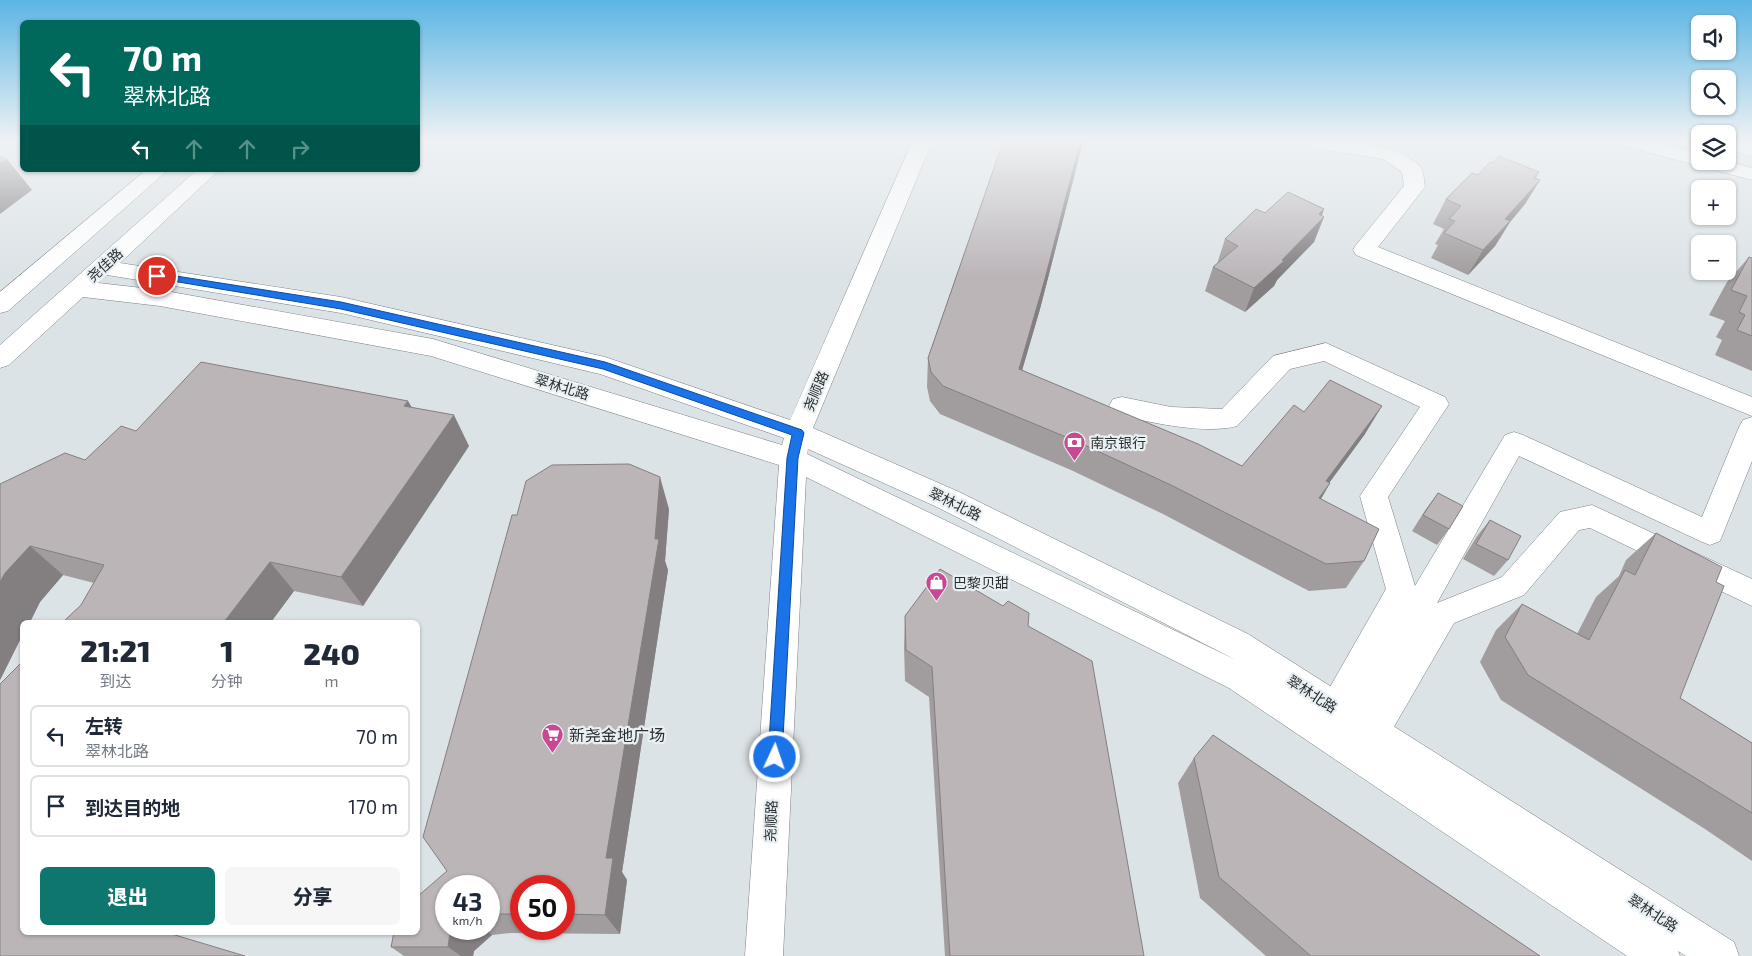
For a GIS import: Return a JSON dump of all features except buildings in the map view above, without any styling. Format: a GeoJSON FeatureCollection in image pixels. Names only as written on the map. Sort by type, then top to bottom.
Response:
{"type":"FeatureCollection","features":[{"type":"Feature","properties":{"kind":"main road"},"geometry":{"type":"LineString","coordinates":[[0,305],[139,187]]}},
{"type":"Feature","properties":{"kind":"main road","name":"尧佳路"},"geometry":{"type":"LineString","coordinates":[[0,359],[191,187]]}},
{"type":"Feature","properties":{"kind":"main road","name":"尧顺路"},"geometry":{"type":"LineString","coordinates":[[764,956],[796,446],[904,187]]}},
{"type":"Feature","properties":{"kind":"main road"},"geometry":{"type":"LineString","coordinates":[[1415,187],[1364,250],[1752,407]]}},
{"type":"Feature","properties":{"kind":"main road","name":"翠林北路"},"geometry":{"type":"LineString","coordinates":[[102,267],[341,306],[605,366],[796,446],[947,499],[1237,644],[1720,956]]}},
{"type":"Feature","properties":{"kind":"main road","name":"翠林北路"},"geometry":{"type":"LineString","coordinates":[[79,288],[160,298],[433,348],[796,446],[1240,678],[1661,956]]}},
{"type":"Feature","properties":{"kind":"main road"},"geometry":{"type":"LineString","coordinates":[[1122,406],[1171,417],[1228,419],[1282,362],[1326,352],[1436,404],[1374,496],[1401,590],[1353,720]]}},
{"type":"Feature","properties":{"kind":"main road"},"geometry":{"type":"LineString","coordinates":[[1353,720],[1514,442],[1710,533],[1752,427]]}},
{"type":"Feature","properties":{"kind":"main road"},"geometry":{"type":"LineString","coordinates":[[1353,720],[1443,614],[1512,586],[1570,520],[1592,516],[1752,593]]}},
{"type":"Feature","properties":{"kind":"place","name":"南京银行"},"geometry":{"type":"Point","coordinates":[1074,462]}},
{"type":"Feature","properties":{"kind":"place","name":"巴黎贝甜"},"geometry":{"type":"Point","coordinates":[937,602]}},
{"type":"Feature","properties":{"kind":"place","name":"新尧金地广场"},"geometry":{"type":"Point","coordinates":[553,754]}},
{"type":"Feature","properties":{"kind":"route"},"geometry":{"type":"LineString","coordinates":[[157,276],[341,306],[605,366],[798,433],[793,458],[775,757]]}}]}
